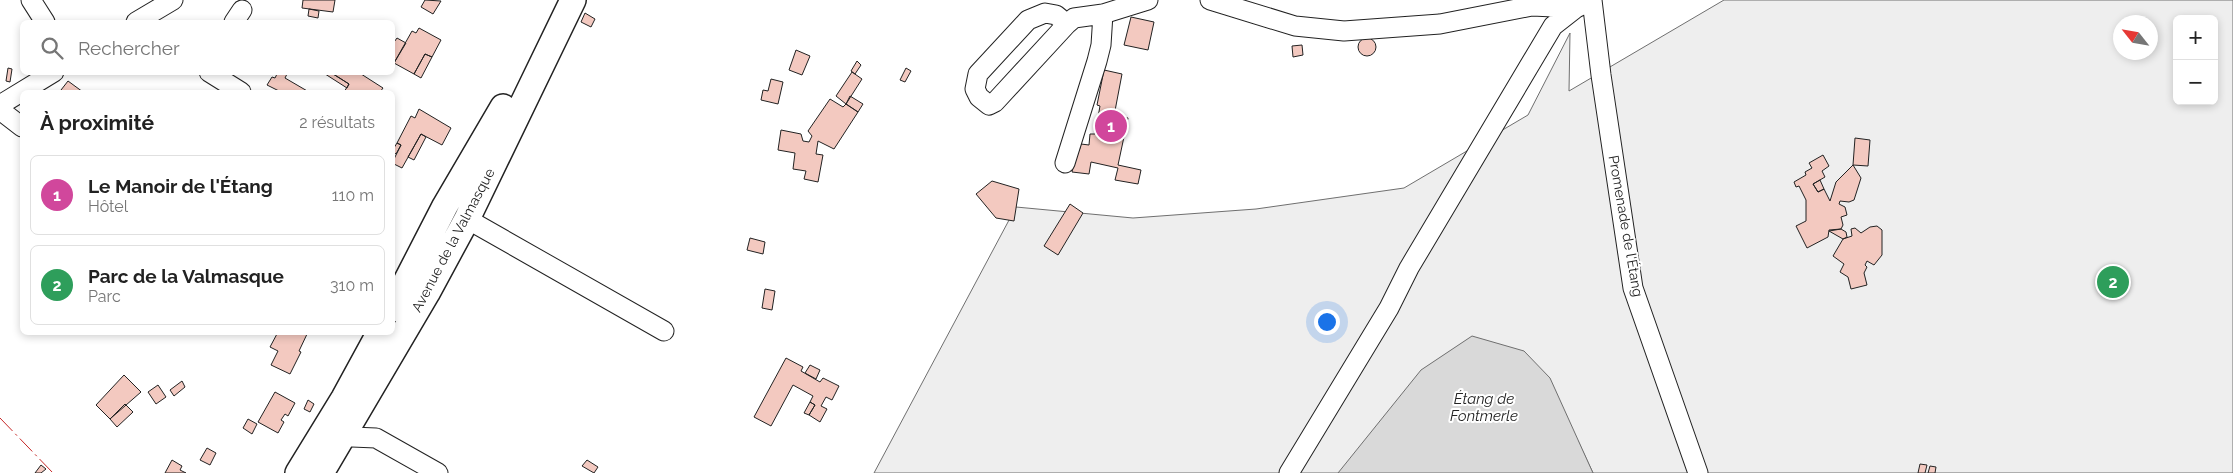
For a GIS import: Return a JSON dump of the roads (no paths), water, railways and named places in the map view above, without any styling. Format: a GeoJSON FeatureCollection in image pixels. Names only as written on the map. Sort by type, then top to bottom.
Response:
{"type":"FeatureCollection","features":[{"type":"Feature","properties":{"kind":"main road","name":"Avenue de la Valmasque"},"geometry":{"type":"LineString","coordinates":[[395,303],[445,206],[490,131],[556,0]]}},
{"type":"Feature","properties":{"kind":"main road","name":"Avenue de la Valmasque"},"geometry":{"type":"LineString","coordinates":[[321,473],[427,293],[467,219],[573,0]]}},
{"type":"Feature","properties":{"kind":"main road"},"geometry":{"type":"LineString","coordinates":[[445,206],[467,219]]}},
{"type":"Feature","properties":{"kind":"main road"},"geometry":{"type":"LineString","coordinates":[[298,473],[344,398],[378,335]]}},
{"type":"Feature","properties":{"kind":"street"},"geometry":{"type":"LineString","coordinates":[[31,0],[44,20]]}},
{"type":"Feature","properties":{"kind":"street"},"geometry":{"type":"LineString","coordinates":[[139,20],[173,0]]}},
{"type":"Feature","properties":{"kind":"street"},"geometry":{"type":"LineString","coordinates":[[1067,24],[1056,14],[1045,13],[1028,20],[978,74],[975,89],[979,97],[989,105],[995,102],[1074,18],[1103,14],[1149,0]]}},
{"type":"Feature","properties":{"kind":"street"},"geometry":{"type":"LineString","coordinates":[[1210,0],[1295,26],[1344,31],[1440,24],[1532,6],[1586,3]]}},
{"type":"Feature","properties":{"kind":"street"},"geometry":{"type":"LineString","coordinates":[[1289,473],[1389,308],[1408,268],[1553,26],[1586,3]]}},
{"type":"Feature","properties":{"kind":"street","name":"Promenade de l'Étang"},"geometry":{"type":"LineString","coordinates":[[1586,3],[1601,75],[1634,288],[1698,473]]}},
{"type":"Feature","properties":{"kind":"street"},"geometry":{"type":"LineString","coordinates":[[1065,163],[1101,45],[1103,14]]}},
{"type":"Feature","properties":{"kind":"street"},"geometry":{"type":"LineString","coordinates":[[25,90],[49,75]]}},
{"type":"Feature","properties":{"kind":"street"},"geometry":{"type":"LineString","coordinates":[[214,75],[239,90]]}},
{"type":"Feature","properties":{"kind":"street"},"geometry":{"type":"LineString","coordinates":[[0,105],[20,93]]}},
{"type":"Feature","properties":{"kind":"street"},"geometry":{"type":"LineString","coordinates":[[0,110],[20,125]]}},
{"type":"Feature","properties":{"kind":"street"},"geometry":{"type":"LineString","coordinates":[[467,219],[664,331]]}},
{"type":"Feature","properties":{"kind":"street"},"geometry":{"type":"LineString","coordinates":[[345,433],[352,437],[376,438],[438,473]]}},
{"type":"Feature","properties":{"kind":"water","name":"Étang de Fontmerle"},"geometry":{"type":"Polygon","coordinates":[[[1472,336],[1524,351],[1550,378],[1593,473],[1338,473],[1421,370],[1472,336]]]}},
{"type":"Feature","properties":{"kind":"place","name":"Le Manoir de l'Étang"},"geometry":{"type":"Point","coordinates":[1111,126]}},
{"type":"Feature","properties":{"kind":"place","name":"Parc de la Valmasque"},"geometry":{"type":"Point","coordinates":[2113,282]}}]}
